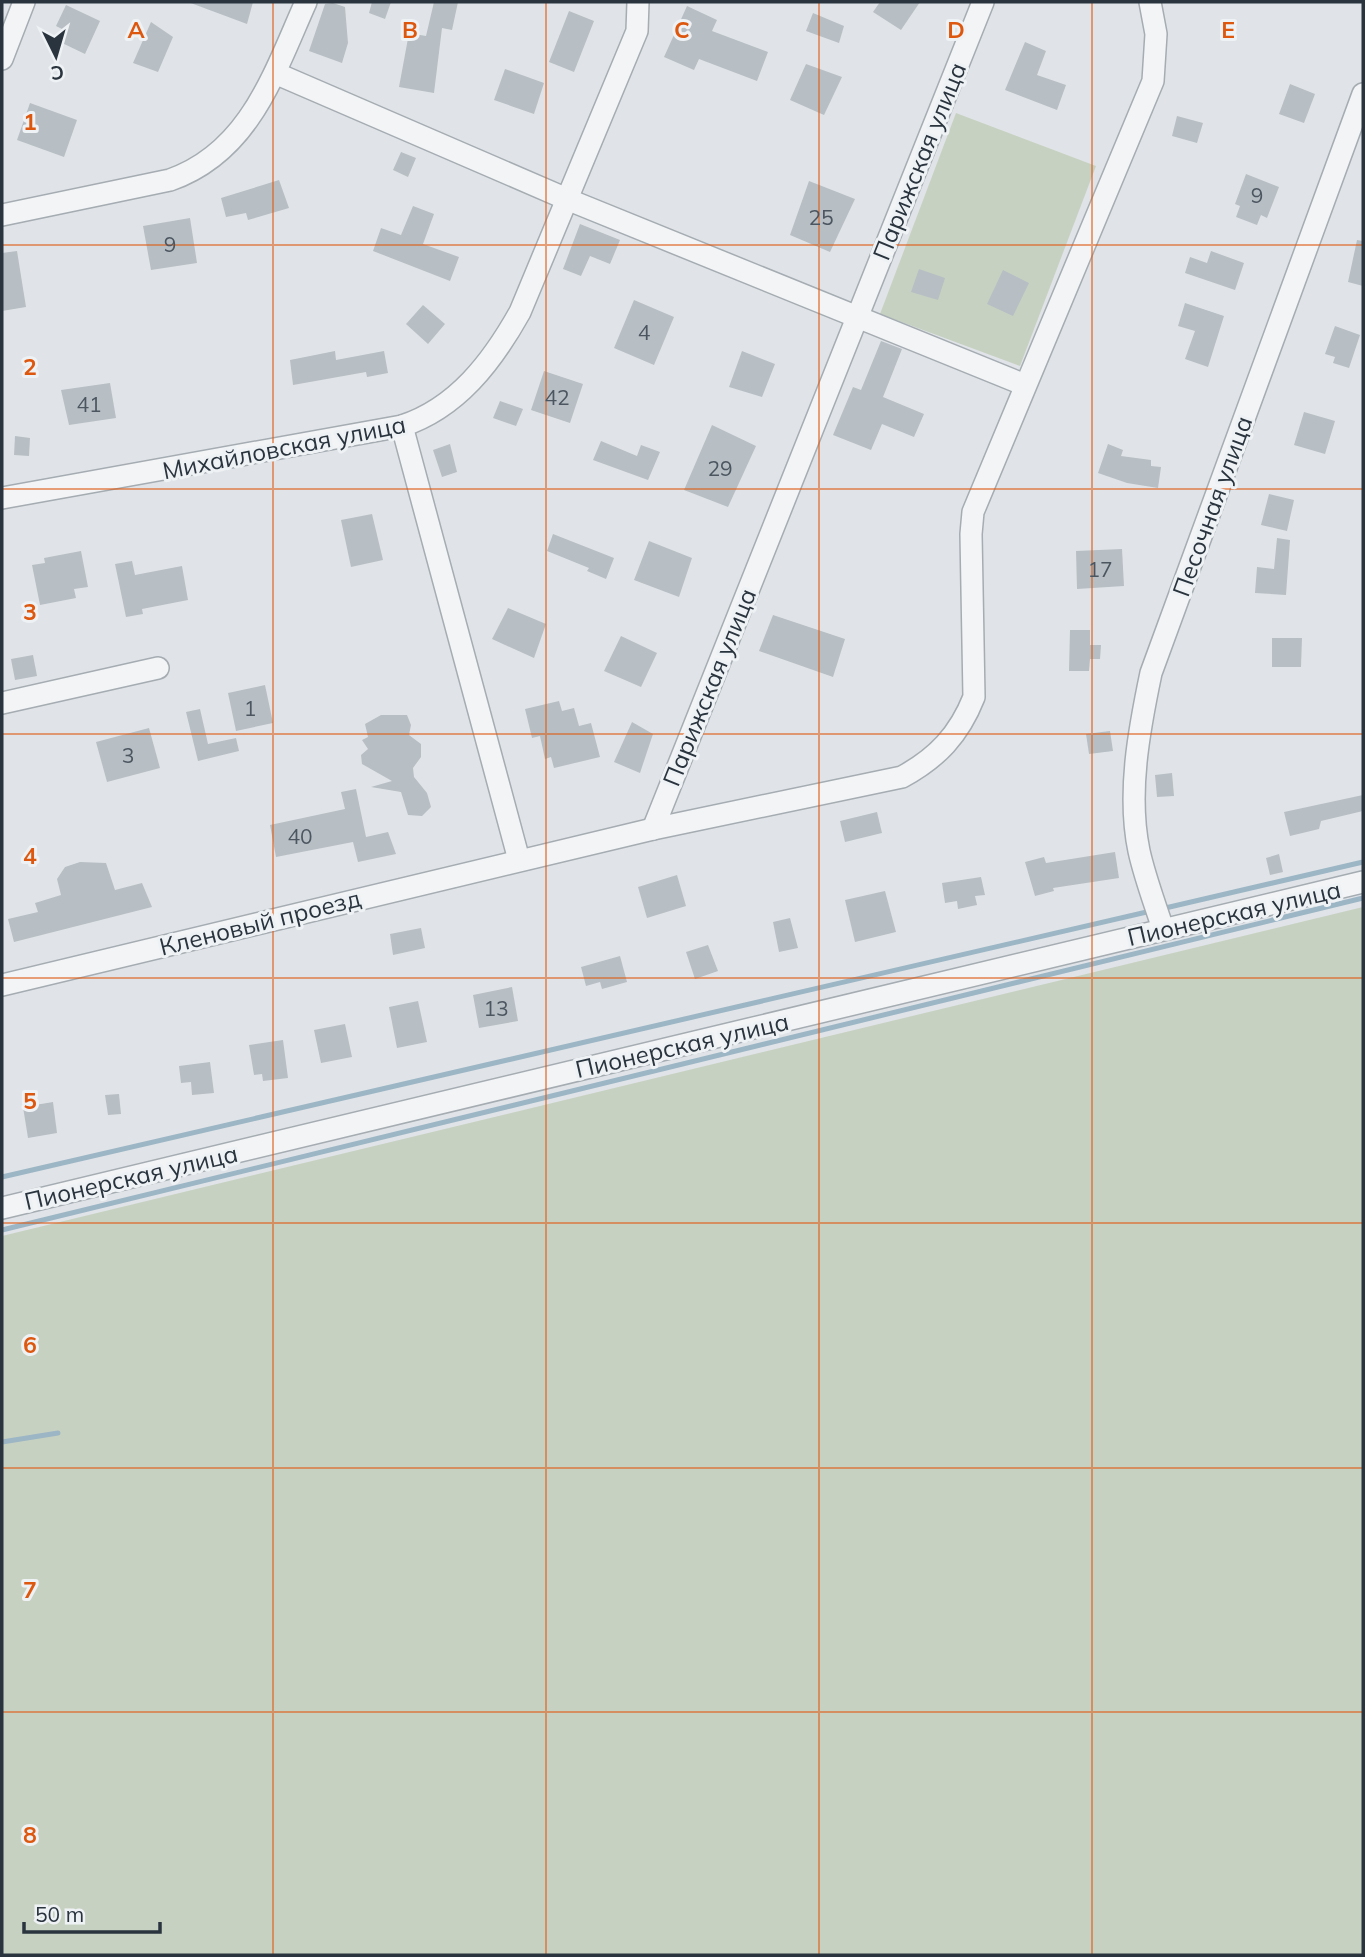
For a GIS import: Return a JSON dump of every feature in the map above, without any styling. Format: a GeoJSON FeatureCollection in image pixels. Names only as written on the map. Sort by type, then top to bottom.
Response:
{"type":"FeatureCollection","features":[{"type":"Feature","properties":{"kind":"street"},"geometry":{"type":"LineString","coordinates":[[2,59],[24,2]]}},
{"type":"Feature","properties":{"kind":"street"},"geometry":{"type":"LineString","coordinates":[[2,215],[170,180],[196,171],[218,156],[242,129],[275,73],[306,2]]}},
{"type":"Feature","properties":{"kind":"street","name":"Михайловская улица"},"geometry":{"type":"LineString","coordinates":[[2,498],[402,426],[425,418],[457,397],[505,340],[520,312],[569,200],[637,31],[638,2]]}},
{"type":"Feature","properties":{"kind":"street","name":"Парижская улица"},"geometry":{"type":"LineString","coordinates":[[653,829],[983,2]]}},
{"type":"Feature","properties":{"kind":"street"},"geometry":{"type":"LineString","coordinates":[[402,426],[519,860],[902,777],[928,762],[947,744],[964,722],[974,698],[971,534],[974,512],[1153,81],[1156,34],[1150,2]]}},
{"type":"Feature","properties":{"kind":"street"},"geometry":{"type":"LineString","coordinates":[[275,73],[569,200],[1025,384]]}},
{"type":"Feature","properties":{"kind":"street","name":"Песочная улица"},"geometry":{"type":"LineString","coordinates":[[1163,929],[1139,851],[1135,810],[1139,740],[1151,673],[1363,94]]}},
{"type":"Feature","properties":{"kind":"street"},"geometry":{"type":"LineString","coordinates":[[2,703],[158,668]]}},
{"type":"Feature","properties":{"kind":"street","name":"Кленовый проезд"},"geometry":{"type":"LineString","coordinates":[[2,985],[519,860]]}},
{"type":"Feature","properties":{"kind":"street","name":"Пионерская улица"},"geometry":{"type":"LineString","coordinates":[[2,1208],[1363,882]]}},
{"type":"Feature","properties":{"kind":"green space"},"geometry":{"type":"Polygon","coordinates":[[[956,113],[1096,166],[1020,366],[880,314],[956,113]]]}},
{"type":"Feature","properties":{"kind":"green space"},"geometry":{"type":"Polygon","coordinates":[[[1363,907],[1363,1955],[2,1955],[2,1236],[1363,907]]]}},
{"type":"Feature","properties":{"kind":"building"},"geometry":{"type":"Polygon","coordinates":[[[188,2],[253,2],[247,24],[188,2]]]}},
{"type":"Feature","properties":{"kind":"building"},"geometry":{"type":"Polygon","coordinates":[[[372,2],[391,2],[385,19],[369,13],[372,2]]]}},
{"type":"Feature","properties":{"kind":"building"},"geometry":{"type":"Polygon","coordinates":[[[434,2],[458,2],[452,30],[442,28],[434,93],[399,87],[409,33],[426,36],[434,2]]]}},
{"type":"Feature","properties":{"kind":"building"},"geometry":{"type":"Polygon","coordinates":[[[880,2],[920,2],[901,30],[873,12],[880,2]]]}},
{"type":"Feature","properties":{"kind":"building"},"geometry":{"type":"Polygon","coordinates":[[[333,3],[345,7],[348,43],[342,63],[309,51],[325,4],[333,3]]]}},
{"type":"Feature","properties":{"kind":"building"},"geometry":{"type":"Polygon","coordinates":[[[66,5],[100,21],[85,54],[60,42],[66,31],[56,26],[66,5]]]}},
{"type":"Feature","properties":{"kind":"building"},"geometry":{"type":"Polygon","coordinates":[[[687,6],[717,20],[712,31],[768,52],[757,81],[699,59],[694,70],[664,57],[687,6]]]}},
{"type":"Feature","properties":{"kind":"building"},"geometry":{"type":"Polygon","coordinates":[[[569,11],[594,21],[574,72],[549,62],[569,11]]]}},
{"type":"Feature","properties":{"kind":"building"},"geometry":{"type":"Polygon","coordinates":[[[813,13],[844,26],[839,43],[806,31],[813,13]]]}},
{"type":"Feature","properties":{"kind":"building"},"geometry":{"type":"Polygon","coordinates":[[[151,22],[173,37],[158,72],[133,63],[151,22]]]}},
{"type":"Feature","properties":{"kind":"building"},"geometry":{"type":"Polygon","coordinates":[[[1025,42],[1046,51],[1037,75],[1066,85],[1057,110],[1005,90],[1025,42]]]}},
{"type":"Feature","properties":{"kind":"building"},"geometry":{"type":"Polygon","coordinates":[[[806,64],[842,77],[824,115],[790,100],[806,64]]]}},
{"type":"Feature","properties":{"kind":"building"},"geometry":{"type":"Polygon","coordinates":[[[505,69],[544,83],[534,114],[494,100],[505,69]]]}},
{"type":"Feature","properties":{"kind":"building"},"geometry":{"type":"Polygon","coordinates":[[[1290,84],[1315,94],[1304,123],[1279,114],[1290,84]]]}},
{"type":"Feature","properties":{"kind":"building"},"geometry":{"type":"Polygon","coordinates":[[[30,103],[77,120],[64,157],[17,140],[30,103]]]}},
{"type":"Feature","properties":{"kind":"building"},"geometry":{"type":"Polygon","coordinates":[[[1177,116],[1203,123],[1197,143],[1172,136],[1177,116]]]}},
{"type":"Feature","properties":{"kind":"building"},"geometry":{"type":"Polygon","coordinates":[[[401,152],[416,158],[408,177],[393,170],[401,152]]]}},
{"type":"Feature","properties":{"kind":"building"},"geometry":{"type":"Polygon","coordinates":[[[1246,174],[1279,187],[1267,218],[1261,215],[1257,225],[1236,217],[1240,206],[1235,204],[1246,174]]]}},
{"type":"Feature","properties":{"kind":"building"},"geometry":{"type":"Polygon","coordinates":[[[279,180],[289,208],[248,220],[246,213],[226,217],[221,198],[279,180]]]}},
{"type":"Feature","properties":{"kind":"building"},"geometry":{"type":"Polygon","coordinates":[[[809,181],[855,199],[830,252],[790,235],[809,181]]]}},
{"type":"Feature","properties":{"kind":"building"},"geometry":{"type":"Polygon","coordinates":[[[413,206],[434,214],[423,244],[459,257],[450,281],[373,251],[381,228],[401,235],[413,206]]]}},
{"type":"Feature","properties":{"kind":"building"},"geometry":{"type":"Polygon","coordinates":[[[190,218],[197,263],[151,270],[143,226],[190,218]]]}},
{"type":"Feature","properties":{"kind":"building"},"geometry":{"type":"Polygon","coordinates":[[[580,224],[620,240],[610,264],[590,256],[581,276],[563,269],[580,224]]]}},
{"type":"Feature","properties":{"kind":"building"},"geometry":{"type":"Polygon","coordinates":[[[1357,240],[1363,241],[1363,286],[1348,282],[1357,240]]]}},
{"type":"Feature","properties":{"kind":"building"},"geometry":{"type":"Polygon","coordinates":[[[17,251],[26,307],[2,311],[2,253],[17,251]]]}},
{"type":"Feature","properties":{"kind":"building"},"geometry":{"type":"Polygon","coordinates":[[[1211,251],[1244,263],[1235,290],[1185,273],[1190,257],[1207,263],[1211,251]]]}},
{"type":"Feature","properties":{"kind":"building"},"geometry":{"type":"Polygon","coordinates":[[[919,269],[945,278],[938,300],[911,292],[919,269]]]}},
{"type":"Feature","properties":{"kind":"building"},"geometry":{"type":"Polygon","coordinates":[[[1003,270],[1029,283],[1013,316],[987,304],[1003,270]]]}},
{"type":"Feature","properties":{"kind":"building"},"geometry":{"type":"Polygon","coordinates":[[[634,300],[674,317],[654,365],[614,348],[634,300]]]}},
{"type":"Feature","properties":{"kind":"building"},"geometry":{"type":"Polygon","coordinates":[[[1185,303],[1224,316],[1208,367],[1185,359],[1195,331],[1178,326],[1185,303]]]}},
{"type":"Feature","properties":{"kind":"building"},"geometry":{"type":"Polygon","coordinates":[[[423,305],[445,324],[428,344],[406,324],[423,305]]]}},
{"type":"Feature","properties":{"kind":"building"},"geometry":{"type":"Polygon","coordinates":[[[1335,326],[1360,335],[1349,368],[1333,363],[1335,357],[1325,354],[1335,326]]]}},
{"type":"Feature","properties":{"kind":"building"},"geometry":{"type":"Polygon","coordinates":[[[881,341],[902,349],[883,397],[924,414],[914,437],[882,424],[871,450],[833,435],[853,387],[861,390],[881,341]]]}},
{"type":"Feature","properties":{"kind":"building"},"geometry":{"type":"Polygon","coordinates":[[[335,351],[336,360],[384,351],[388,373],[367,377],[366,372],[293,385],[290,360],[335,351]]]}},
{"type":"Feature","properties":{"kind":"building"},"geometry":{"type":"Polygon","coordinates":[[[742,351],[775,364],[762,397],[729,387],[742,351]]]}},
{"type":"Feature","properties":{"kind":"building"},"geometry":{"type":"Polygon","coordinates":[[[544,371],[583,384],[570,423],[531,410],[544,371]]]}},
{"type":"Feature","properties":{"kind":"building"},"geometry":{"type":"Polygon","coordinates":[[[110,383],[116,418],[69,425],[61,390],[110,383]]]}},
{"type":"Feature","properties":{"kind":"building"},"geometry":{"type":"Polygon","coordinates":[[[500,401],[523,409],[516,426],[493,418],[500,401]]]}},
{"type":"Feature","properties":{"kind":"building"},"geometry":{"type":"Polygon","coordinates":[[[1304,412],[1335,421],[1325,454],[1294,445],[1304,412]]]}},
{"type":"Feature","properties":{"kind":"building"},"geometry":{"type":"Polygon","coordinates":[[[712,425],[756,446],[728,507],[684,490],[712,425]]]}},
{"type":"Feature","properties":{"kind":"building"},"geometry":{"type":"Polygon","coordinates":[[[15,436],[30,438],[29,456],[14,455],[15,436]]]}},
{"type":"Feature","properties":{"kind":"building"},"geometry":{"type":"Polygon","coordinates":[[[601,441],[637,456],[641,445],[660,452],[648,480],[593,460],[601,441]]]}},
{"type":"Feature","properties":{"kind":"building"},"geometry":{"type":"Polygon","coordinates":[[[450,444],[457,472],[442,477],[433,450],[450,444]]]}},
{"type":"Feature","properties":{"kind":"building"},"geometry":{"type":"Polygon","coordinates":[[[1108,444],[1123,450],[1121,456],[1151,460],[1151,466],[1161,467],[1158,488],[1127,483],[1098,473],[1108,444]]]}},
{"type":"Feature","properties":{"kind":"building"},"geometry":{"type":"Polygon","coordinates":[[[1269,494],[1294,500],[1287,531],[1261,525],[1269,494]]]}},
{"type":"Feature","properties":{"kind":"building"},"geometry":{"type":"Polygon","coordinates":[[[372,514],[383,560],[351,567],[341,520],[372,514]]]}},
{"type":"Feature","properties":{"kind":"building"},"geometry":{"type":"Polygon","coordinates":[[[553,534],[614,558],[606,579],[587,571],[589,568],[547,551],[553,534]]]}},
{"type":"Feature","properties":{"kind":"building"},"geometry":{"type":"Polygon","coordinates":[[[1277,538],[1290,540],[1286,595],[1255,593],[1257,567],[1274,569],[1277,538]]]}},
{"type":"Feature","properties":{"kind":"building"},"geometry":{"type":"Polygon","coordinates":[[[649,541],[692,558],[679,597],[634,580],[649,541]]]}},
{"type":"Feature","properties":{"kind":"building"},"geometry":{"type":"Polygon","coordinates":[[[1122,549],[1124,586],[1077,589],[1076,551],[1122,549]]]}},
{"type":"Feature","properties":{"kind":"building"},"geometry":{"type":"Polygon","coordinates":[[[81,551],[88,587],[74,589],[76,598],[40,605],[32,565],[45,563],[44,558],[81,551]]]}},
{"type":"Feature","properties":{"kind":"building"},"geometry":{"type":"Polygon","coordinates":[[[132,561],[135,575],[182,566],[188,600],[142,609],[143,614],[126,617],[115,564],[132,561]]]}},
{"type":"Feature","properties":{"kind":"building"},"geometry":{"type":"Polygon","coordinates":[[[508,608],[546,624],[534,658],[492,639],[508,608]]]}},
{"type":"Feature","properties":{"kind":"building"},"geometry":{"type":"Polygon","coordinates":[[[773,615],[845,639],[833,677],[759,651],[773,615]]]}},
{"type":"Feature","properties":{"kind":"building"},"geometry":{"type":"Polygon","coordinates":[[[1070,630],[1090,630],[1090,645],[1101,645],[1100,659],[1090,659],[1089,671],[1069,671],[1070,630]]]}},
{"type":"Feature","properties":{"kind":"building"},"geometry":{"type":"Polygon","coordinates":[[[621,636],[657,653],[641,687],[604,671],[621,636]]]}},
{"type":"Feature","properties":{"kind":"building"},"geometry":{"type":"Polygon","coordinates":[[[1272,638],[1302,638],[1301,667],[1272,667],[1272,638]]]}},
{"type":"Feature","properties":{"kind":"building"},"geometry":{"type":"Polygon","coordinates":[[[33,655],[37,676],[15,680],[11,659],[33,655]]]}},
{"type":"Feature","properties":{"kind":"building"},"geometry":{"type":"Polygon","coordinates":[[[265,685],[273,723],[236,731],[228,693],[265,685]]]}},
{"type":"Feature","properties":{"kind":"building"},"geometry":{"type":"Polygon","coordinates":[[[559,701],[562,711],[574,708],[579,726],[591,723],[600,757],[554,768],[551,757],[545,759],[540,736],[532,738],[525,709],[559,701]]]}},
{"type":"Feature","properties":{"kind":"building"},"geometry":{"type":"Polygon","coordinates":[[[200,709],[208,744],[236,738],[239,751],[198,761],[186,712],[200,709]]]}},
{"type":"Feature","properties":{"kind":"building"},"geometry":{"type":"Polygon","coordinates":[[[381,715],[407,715],[411,725],[409,735],[421,744],[421,757],[413,768],[414,777],[427,793],[431,807],[422,816],[408,815],[401,792],[371,787],[392,781],[362,764],[361,755],[368,749],[362,740],[368,737],[365,724],[381,715]]]}},
{"type":"Feature","properties":{"kind":"building"},"geometry":{"type":"Polygon","coordinates":[[[632,722],[653,734],[640,773],[614,762],[632,722]]]}},
{"type":"Feature","properties":{"kind":"building"},"geometry":{"type":"Polygon","coordinates":[[[149,728],[160,768],[107,782],[96,742],[149,728]]]}},
{"type":"Feature","properties":{"kind":"building"},"geometry":{"type":"Polygon","coordinates":[[[1110,731],[1113,751],[1089,754],[1086,734],[1110,731]]]}},
{"type":"Feature","properties":{"kind":"building"},"geometry":{"type":"Polygon","coordinates":[[[1172,773],[1174,796],[1157,797],[1155,775],[1172,773]]]}},
{"type":"Feature","properties":{"kind":"building"},"geometry":{"type":"Polygon","coordinates":[[[356,789],[366,837],[388,832],[396,854],[358,862],[353,842],[276,857],[270,825],[345,809],[341,792],[356,789]]]}},
{"type":"Feature","properties":{"kind":"building"},"geometry":{"type":"Polygon","coordinates":[[[1363,795],[1363,811],[1321,821],[1319,829],[1290,836],[1284,812],[1363,795]]]}},
{"type":"Feature","properties":{"kind":"building"},"geometry":{"type":"Polygon","coordinates":[[[877,812],[882,833],[845,842],[840,821],[877,812]]]}},
{"type":"Feature","properties":{"kind":"building"},"geometry":{"type":"Polygon","coordinates":[[[1115,852],[1119,878],[1053,888],[1054,891],[1035,896],[1025,862],[1044,857],[1046,863],[1115,852]]]}},
{"type":"Feature","properties":{"kind":"building"},"geometry":{"type":"Polygon","coordinates":[[[1279,854],[1283,872],[1270,875],[1266,858],[1279,854]]]}},
{"type":"Feature","properties":{"kind":"building"},"geometry":{"type":"Polygon","coordinates":[[[80,862],[106,863],[115,890],[142,883],[152,907],[14,942],[8,919],[38,912],[35,903],[61,895],[57,879],[65,867],[80,862]]]}},
{"type":"Feature","properties":{"kind":"building"},"geometry":{"type":"Polygon","coordinates":[[[677,875],[686,906],[647,918],[638,887],[677,875]]]}},
{"type":"Feature","properties":{"kind":"building"},"geometry":{"type":"Polygon","coordinates":[[[981,877],[985,895],[975,896],[977,905],[958,909],[957,901],[945,903],[942,883],[981,877]]]}},
{"type":"Feature","properties":{"kind":"building"},"geometry":{"type":"Polygon","coordinates":[[[885,891],[896,932],[855,942],[845,900],[885,891]]]}},
{"type":"Feature","properties":{"kind":"building"},"geometry":{"type":"Polygon","coordinates":[[[790,918],[798,948],[779,952],[773,922],[790,918]]]}},
{"type":"Feature","properties":{"kind":"building"},"geometry":{"type":"Polygon","coordinates":[[[421,928],[425,948],[393,955],[390,934],[421,928]]]}},
{"type":"Feature","properties":{"kind":"building"},"geometry":{"type":"Polygon","coordinates":[[[708,945],[718,971],[695,979],[686,952],[708,945]]]}},
{"type":"Feature","properties":{"kind":"building"},"geometry":{"type":"Polygon","coordinates":[[[620,956],[627,982],[602,989],[600,982],[586,986],[581,967],[620,956]]]}},
{"type":"Feature","properties":{"kind":"building"},"geometry":{"type":"Polygon","coordinates":[[[512,987],[518,1021],[479,1028],[473,995],[512,987]]]}},
{"type":"Feature","properties":{"kind":"building"},"geometry":{"type":"Polygon","coordinates":[[[418,1001],[427,1042],[397,1048],[389,1007],[418,1001]]]}},
{"type":"Feature","properties":{"kind":"building"},"geometry":{"type":"Polygon","coordinates":[[[345,1024],[352,1057],[321,1063],[314,1030],[345,1024]]]}},
{"type":"Feature","properties":{"kind":"building"},"geometry":{"type":"Polygon","coordinates":[[[283,1040],[288,1078],[263,1081],[262,1074],[254,1075],[249,1045],[283,1040]]]}},
{"type":"Feature","properties":{"kind":"building"},"geometry":{"type":"Polygon","coordinates":[[[210,1062],[214,1093],[192,1095],[191,1082],[181,1083],[179,1066],[210,1062]]]}},
{"type":"Feature","properties":{"kind":"building"},"geometry":{"type":"Polygon","coordinates":[[[119,1094],[121,1114],[108,1115],[105,1095],[119,1094]]]}},
{"type":"Feature","properties":{"kind":"building"},"geometry":{"type":"Polygon","coordinates":[[[53,1102],[57,1133],[28,1138],[23,1107],[53,1102]]]}},
{"type":"Feature","properties":{"kind":"waterway"},"geometry":{"type":"LineString","coordinates":[[1161,909],[1363,862]]}},
{"type":"Feature","properties":{"kind":"waterway"},"geometry":{"type":"LineString","coordinates":[[2,1230],[1363,898]]}},
{"type":"Feature","properties":{"kind":"waterway"},"geometry":{"type":"LineString","coordinates":[[2,1177],[1151,911]]}},
{"type":"Feature","properties":{"kind":"waterway"},"geometry":{"type":"LineString","coordinates":[[2,1442],[58,1433]]}}]}
